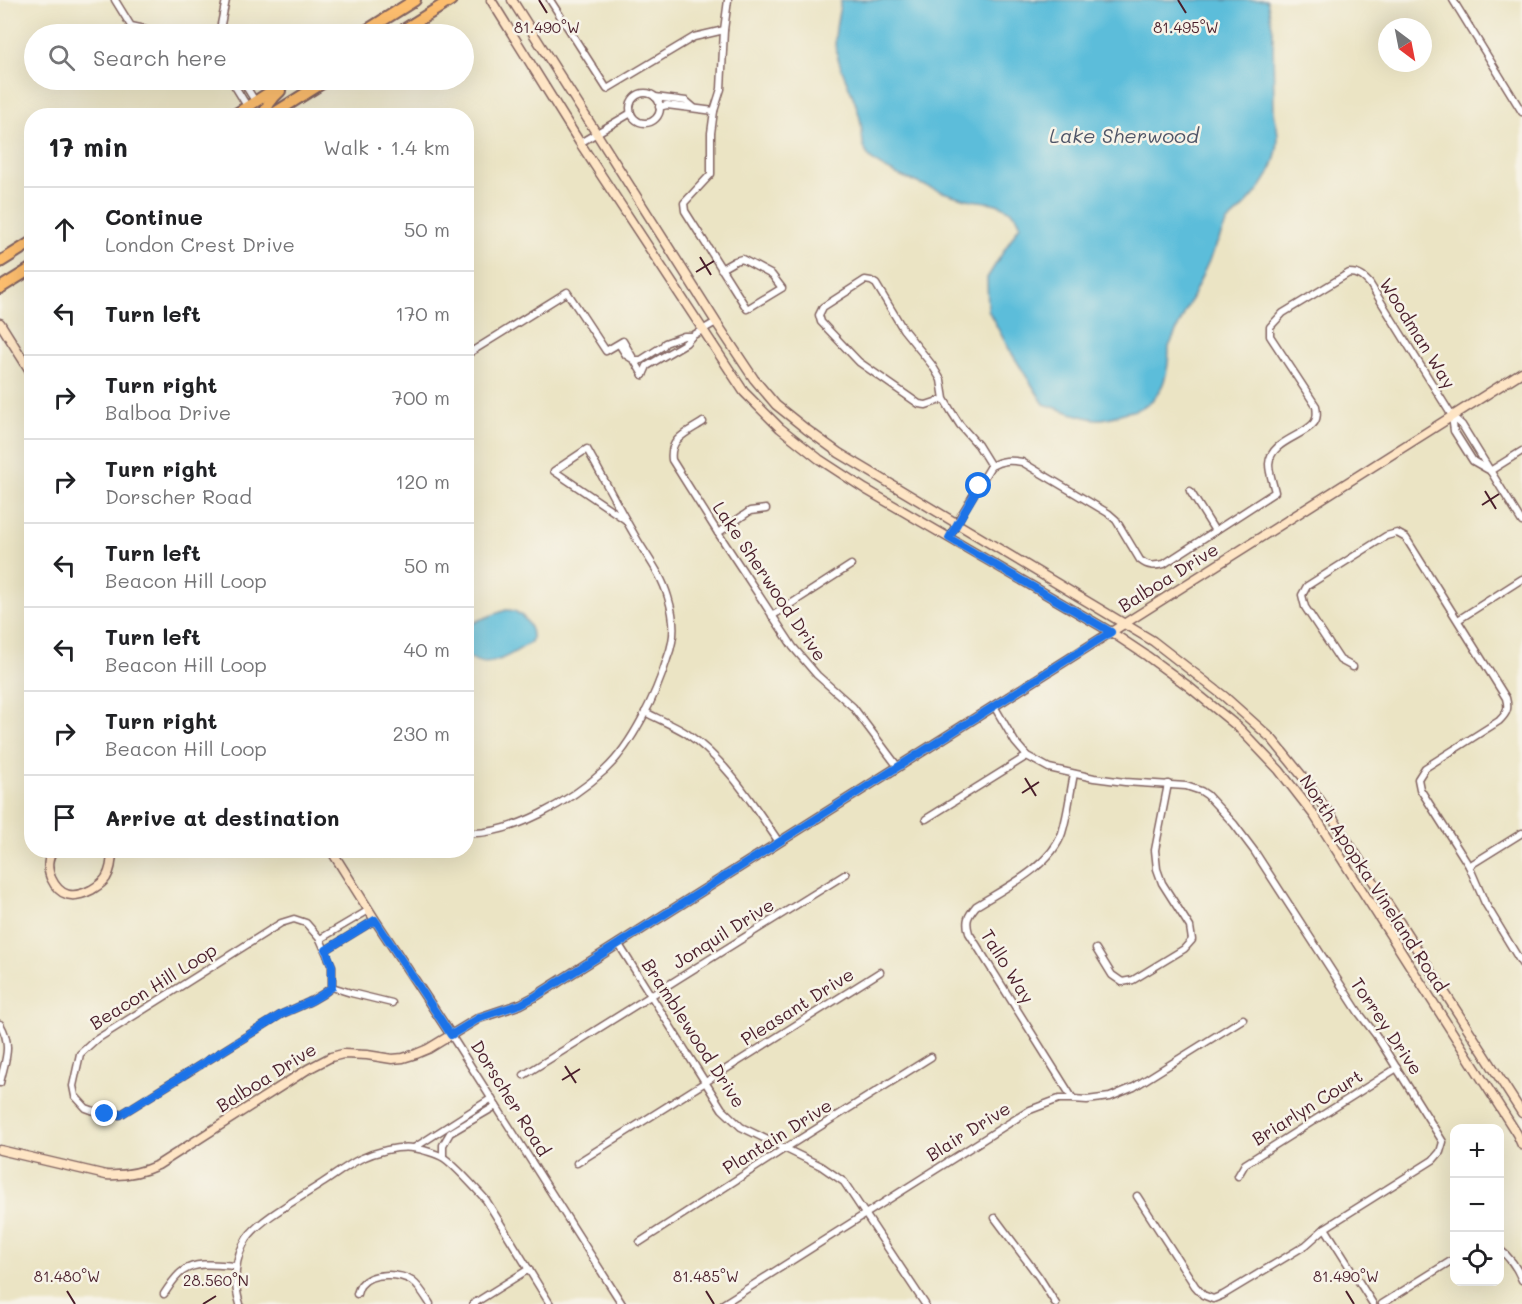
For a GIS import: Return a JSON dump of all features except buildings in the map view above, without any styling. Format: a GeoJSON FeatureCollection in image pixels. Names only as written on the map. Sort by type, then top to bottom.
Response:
{"type":"FeatureCollection","features":[{"type":"Feature","properties":{"kind":"highway"},"geometry":{"type":"LineString","coordinates":[[377,24],[415,0]]}},
{"type":"Feature","properties":{"kind":"highway"},"geometry":{"type":"LineString","coordinates":[[413,24],[451,0]]}},
{"type":"Feature","properties":{"kind":"highway"},"geometry":{"type":"LineString","coordinates":[[251,108],[277,90]]}},
{"type":"Feature","properties":{"kind":"highway"},"geometry":{"type":"LineString","coordinates":[[267,108],[281,90]]}},
{"type":"Feature","properties":{"kind":"highway"},"geometry":{"type":"LineString","coordinates":[[283,108],[311,90]]}},
{"type":"Feature","properties":{"kind":"highway"},"geometry":{"type":"LineString","coordinates":[[0,262],[24,247]]}},
{"type":"Feature","properties":{"kind":"highway"},"geometry":{"type":"LineString","coordinates":[[0,288],[24,273]]}},
{"type":"Feature","properties":{"kind":"street"},"geometry":{"type":"LineString","coordinates":[[115,0],[130,24]]}},
{"type":"Feature","properties":{"kind":"street"},"geometry":{"type":"LineString","coordinates":[[221,24],[226,0]]}},
{"type":"Feature","properties":{"kind":"street","name":"North Apopka Vineland Road"},"geometry":{"type":"LineString","coordinates":[[491,0],[580,143],[744,392],[780,428],[819,459],[865,489],[1111,632],[1148,656],[1238,727],[1279,770],[1314,815],[1519,1132],[1522,1145]]}},
{"type":"Feature","properties":{"kind":"street","name":"North Apopka Vineland Road"},"geometry":{"type":"LineString","coordinates":[[512,0],[716,322],[754,379],[776,405],[839,453],[1153,641],[1272,739],[1334,820],[1522,1113]]}},
{"type":"Feature","properties":{"kind":"street"},"geometry":{"type":"LineString","coordinates":[[550,0],[607,89],[694,38],[724,30]]}},
{"type":"Feature","properties":{"kind":"street"},"geometry":{"type":"LineString","coordinates":[[721,269],[742,259],[772,275],[782,288],[747,309],[721,269],[685,211],[684,203],[711,174],[711,133],[714,111],[722,89],[724,30],[728,0]]}},
{"type":"Feature","properties":{"kind":"street"},"geometry":{"type":"LineString","coordinates":[[1453,0],[1522,112]]}},
{"type":"Feature","properties":{"kind":"street"},"geometry":{"type":"LineString","coordinates":[[238,90],[251,108]]}},
{"type":"Feature","properties":{"kind":"street"},"geometry":{"type":"LineString","coordinates":[[245,90],[251,108]]}},
{"type":"Feature","properties":{"kind":"street"},"geometry":{"type":"LineString","coordinates":[[655,97],[659,107],[656,117],[648,122],[638,121],[631,114],[630,104],[636,96],[646,93],[655,97],[686,101],[694,108]]}},
{"type":"Feature","properties":{"kind":"street"},"geometry":{"type":"LineString","coordinates":[[659,107],[667,105],[714,111]]}},
{"type":"Feature","properties":{"kind":"street"},"geometry":{"type":"LineString","coordinates":[[580,143],[631,114]]}},
{"type":"Feature","properties":{"kind":"street","name":"Woodman Way"},"geometry":{"type":"LineString","coordinates":[[1215,531],[1275,492],[1269,464],[1272,454],[1279,446],[1314,423],[1317,415],[1316,406],[1270,336],[1270,327],[1283,314],[1349,273],[1363,276],[1370,284],[1452,416],[1454,431],[1473,460],[1491,471],[1522,522]]}},
{"type":"Feature","properties":{"kind":"street"},"geometry":{"type":"LineString","coordinates":[[944,399],[926,405],[920,404],[859,362],[821,322],[819,315],[823,307],[865,280],[871,280],[876,284],[903,329],[932,365],[940,380],[944,399],[960,425],[978,445],[991,466]]}},
{"type":"Feature","properties":{"kind":"street"},"geometry":{"type":"LineString","coordinates":[[474,350],[567,292],[606,351],[621,343],[626,356],[634,360],[641,360],[665,343],[684,336],[692,336]]}},
{"type":"Feature","properties":{"kind":"street"},"geometry":{"type":"LineString","coordinates":[[634,360],[643,375],[647,366],[716,322]]}},
{"type":"Feature","properties":{"kind":"street"},"geometry":{"type":"LineString","coordinates":[[0,323],[24,361]]}},
{"type":"Feature","properties":{"kind":"street","name":"Balboa Drive"},"geometry":{"type":"LineString","coordinates":[[0,1150],[106,1175],[138,1173],[158,1165],[303,1072],[331,1057],[354,1054],[392,1059],[403,1058],[422,1052],[481,1017],[536,996],[1522,372]]}},
{"type":"Feature","properties":{"kind":"street","name":"Lake Sherwood Drive"},"geometry":{"type":"LineString","coordinates":[[703,422],[674,441],[670,451],[672,460],[793,647],[817,675],[853,707],[898,767]]}},
{"type":"Feature","properties":{"kind":"street"},"geometry":{"type":"LineString","coordinates":[[474,833],[501,830],[543,812],[581,789],[608,766],[628,742],[645,712],[662,676],[672,642],[673,625],[668,597],[655,566],[638,541],[587,449],[554,471],[626,520]]}},
{"type":"Feature","properties":{"kind":"street"},"geometry":{"type":"LineString","coordinates":[[1491,471],[1522,451]]}},
{"type":"Feature","properties":{"kind":"street"},"geometry":{"type":"LineString","coordinates":[[949,538],[991,466],[1008,460],[1022,462],[1108,513],[1116,520],[1140,560],[1153,566],[1164,564],[1215,531],[1190,491]]}},
{"type":"Feature","properties":{"kind":"street"},"geometry":{"type":"LineString","coordinates":[[718,533],[750,511],[766,509]]}},
{"type":"Feature","properties":{"kind":"street"},"geometry":{"type":"LineString","coordinates":[[1353,667],[1340,660],[1305,607],[1302,595],[1307,586],[1386,536],[1397,533],[1406,538],[1506,698],[1507,714],[1499,722],[1425,768],[1418,779],[1420,789],[1469,866],[1485,903],[1522,964]]}},
{"type":"Feature","properties":{"kind":"street"},"geometry":{"type":"LineString","coordinates":[[772,616],[851,566]]}},
{"type":"Feature","properties":{"kind":"street"},"geometry":{"type":"LineString","coordinates":[[1458,620],[1522,579]]}},
{"type":"Feature","properties":{"kind":"street","name":"Torrey Drive"},"geometry":{"type":"LineString","coordinates":[[993,706],[1015,742],[1028,756],[1049,768],[1125,782],[1186,786],[1207,795],[1234,824],[1261,861],[1359,1013],[1376,1035],[1443,1142],[1440,1152],[1433,1160],[1325,1228],[1306,1245],[1213,1299],[1203,1294],[1195,1286],[1137,1196]]}},
{"type":"Feature","properties":{"kind":"street"},"geometry":{"type":"LineString","coordinates":[[645,712],[685,732],[708,751],[736,781],[779,842]]}},
{"type":"Feature","properties":{"kind":"street"},"geometry":{"type":"LineString","coordinates":[[926,819],[1028,756]]}},
{"type":"Feature","properties":{"kind":"street","name":"Tallo Way"},"geometry":{"type":"LineString","coordinates":[[1073,1099],[969,933],[967,924],[969,914],[976,906],[1042,863],[1054,849],[1062,833],[1074,774]]}},
{"type":"Feature","properties":{"kind":"street"},"geometry":{"type":"LineString","coordinates":[[1096,949],[1112,975],[1122,981],[1133,980],[1184,949],[1192,940],[1190,927],[1162,883],[1157,869],[1155,850],[1168,784]]}},
{"type":"Feature","properties":{"kind":"street"},"geometry":{"type":"LineString","coordinates":[[1469,866],[1522,833]]}},
{"type":"Feature","properties":{"kind":"street"},"geometry":{"type":"LineString","coordinates":[[49,858],[48,866],[54,883],[62,892],[73,895],[87,892],[104,881],[111,858]]}},
{"type":"Feature","properties":{"kind":"street","name":"Dorscher Road"},"geometry":{"type":"LineString","coordinates":[[336,858],[622,1304]]}},
{"type":"Feature","properties":{"kind":"street","name":"Jonquil Drive"},"geometry":{"type":"LineString","coordinates":[[524,1075],[846,874]]}},
{"type":"Feature","properties":{"kind":"street"},"geometry":{"type":"LineString","coordinates":[[320,939],[369,910]]}},
{"type":"Feature","properties":{"kind":"street","name":"Beacon Hill Loop"},"geometry":{"type":"LineString","coordinates":[[294,919],[306,923],[320,939],[332,966],[332,987],[323,994],[307,1004],[282,1014],[120,1115],[105,1114],[86,1108],[75,1096],[73,1086],[80,1054],[94,1041],[280,923],[294,919]]}},
{"type":"Feature","properties":{"kind":"street"},"geometry":{"type":"LineString","coordinates":[[326,950],[375,920]]}},
{"type":"Feature","properties":{"kind":"street","name":"Bramblewood Drive"},"geometry":{"type":"LineString","coordinates":[[618,943],[722,1109],[741,1127],[821,1166],[844,1182],[925,1304]]}},
{"type":"Feature","properties":{"kind":"street","name":"Pleasant Drive"},"geometry":{"type":"LineString","coordinates":[[577,1163],[880,972]]}},
{"type":"Feature","properties":{"kind":"street"},"geometry":{"type":"LineString","coordinates":[[332,987],[392,1003]]}},
{"type":"Feature","properties":{"kind":"street","name":"Blair Drive"},"geometry":{"type":"LineString","coordinates":[[723,1304],[1018,1116],[1059,1099],[1087,1100],[1110,1097],[1134,1087],[1243,1019]]}},
{"type":"Feature","properties":{"kind":"street"},"geometry":{"type":"LineString","coordinates":[[0,1024],[8,1042],[0,1083]]}},
{"type":"Feature","properties":{"kind":"street","name":"Plantain Drive"},"geometry":{"type":"LineString","coordinates":[[640,1242],[931,1057]]}},
{"type":"Feature","properties":{"kind":"street","name":"Briarlyn Court"},"geometry":{"type":"LineString","coordinates":[[1238,1176],[1245,1164],[1397,1068]]}},
{"type":"Feature","properties":{"kind":"street"},"geometry":{"type":"LineString","coordinates":[[414,1148],[492,1098]]}},
{"type":"Feature","properties":{"kind":"street"},"geometry":{"type":"LineString","coordinates":[[443,1157],[442,1145],[450,1133],[496,1106]]}},
{"type":"Feature","properties":{"kind":"street"},"geometry":{"type":"LineString","coordinates":[[240,1304],[236,1266],[249,1236],[267,1219],[360,1159],[381,1151],[403,1148],[414,1148],[443,1157],[486,1200],[550,1304]]}},
{"type":"Feature","properties":{"kind":"street"},"geometry":{"type":"LineString","coordinates":[[995,1218],[1056,1304]]}},
{"type":"Feature","properties":{"kind":"street"},"geometry":{"type":"LineString","coordinates":[[1325,1228],[1373,1304]]}},
{"type":"Feature","properties":{"kind":"street"},"geometry":{"type":"LineString","coordinates":[[1504,1253],[1516,1266],[1522,1280]]}},
{"type":"Feature","properties":{"kind":"street"},"geometry":{"type":"LineString","coordinates":[[1383,1304],[1450,1262]]}},
{"type":"Feature","properties":{"kind":"street"},"geometry":{"type":"LineString","coordinates":[[164,1294],[181,1272],[193,1265],[236,1266]]}},
{"type":"Feature","properties":{"kind":"street"},"geometry":{"type":"LineString","coordinates":[[473,1304],[529,1269]]}},
{"type":"Feature","properties":{"kind":"street"},"geometry":{"type":"LineString","coordinates":[[357,1294],[362,1283],[378,1275],[394,1275],[410,1280],[420,1289],[430,1304]]}},
{"type":"Feature","properties":{"kind":"water","name":"Lake Sherwood"},"geometry":{"type":"Polygon","coordinates":[[[841,0],[1267,0],[1273,31],[1274,115],[1278,131],[1274,161],[1260,188],[1227,222],[1169,347],[1167,371],[1162,387],[1146,405],[1137,410],[1098,419],[1044,404],[1009,349],[988,310],[987,278],[1020,225],[1018,219],[1002,206],[967,199],[931,188],[888,170],[870,158],[864,146],[856,103],[839,63],[835,36],[841,0]]]}},
{"type":"Feature","properties":{"kind":"water"},"geometry":{"type":"Polygon","coordinates":[[[506,610],[515,611],[531,629],[531,642],[499,660],[482,663],[474,660],[474,623],[506,610]]]}},
{"type":"Feature","properties":{"kind":"route"},"geometry":{"type":"LineString","coordinates":[[105,1114],[120,1115],[135,1107],[282,1014],[307,1004],[323,994],[332,987],[332,966],[326,950],[375,920],[451,1035],[481,1017],[521,1004],[1111,632],[949,538],[979,486]]}}]}
